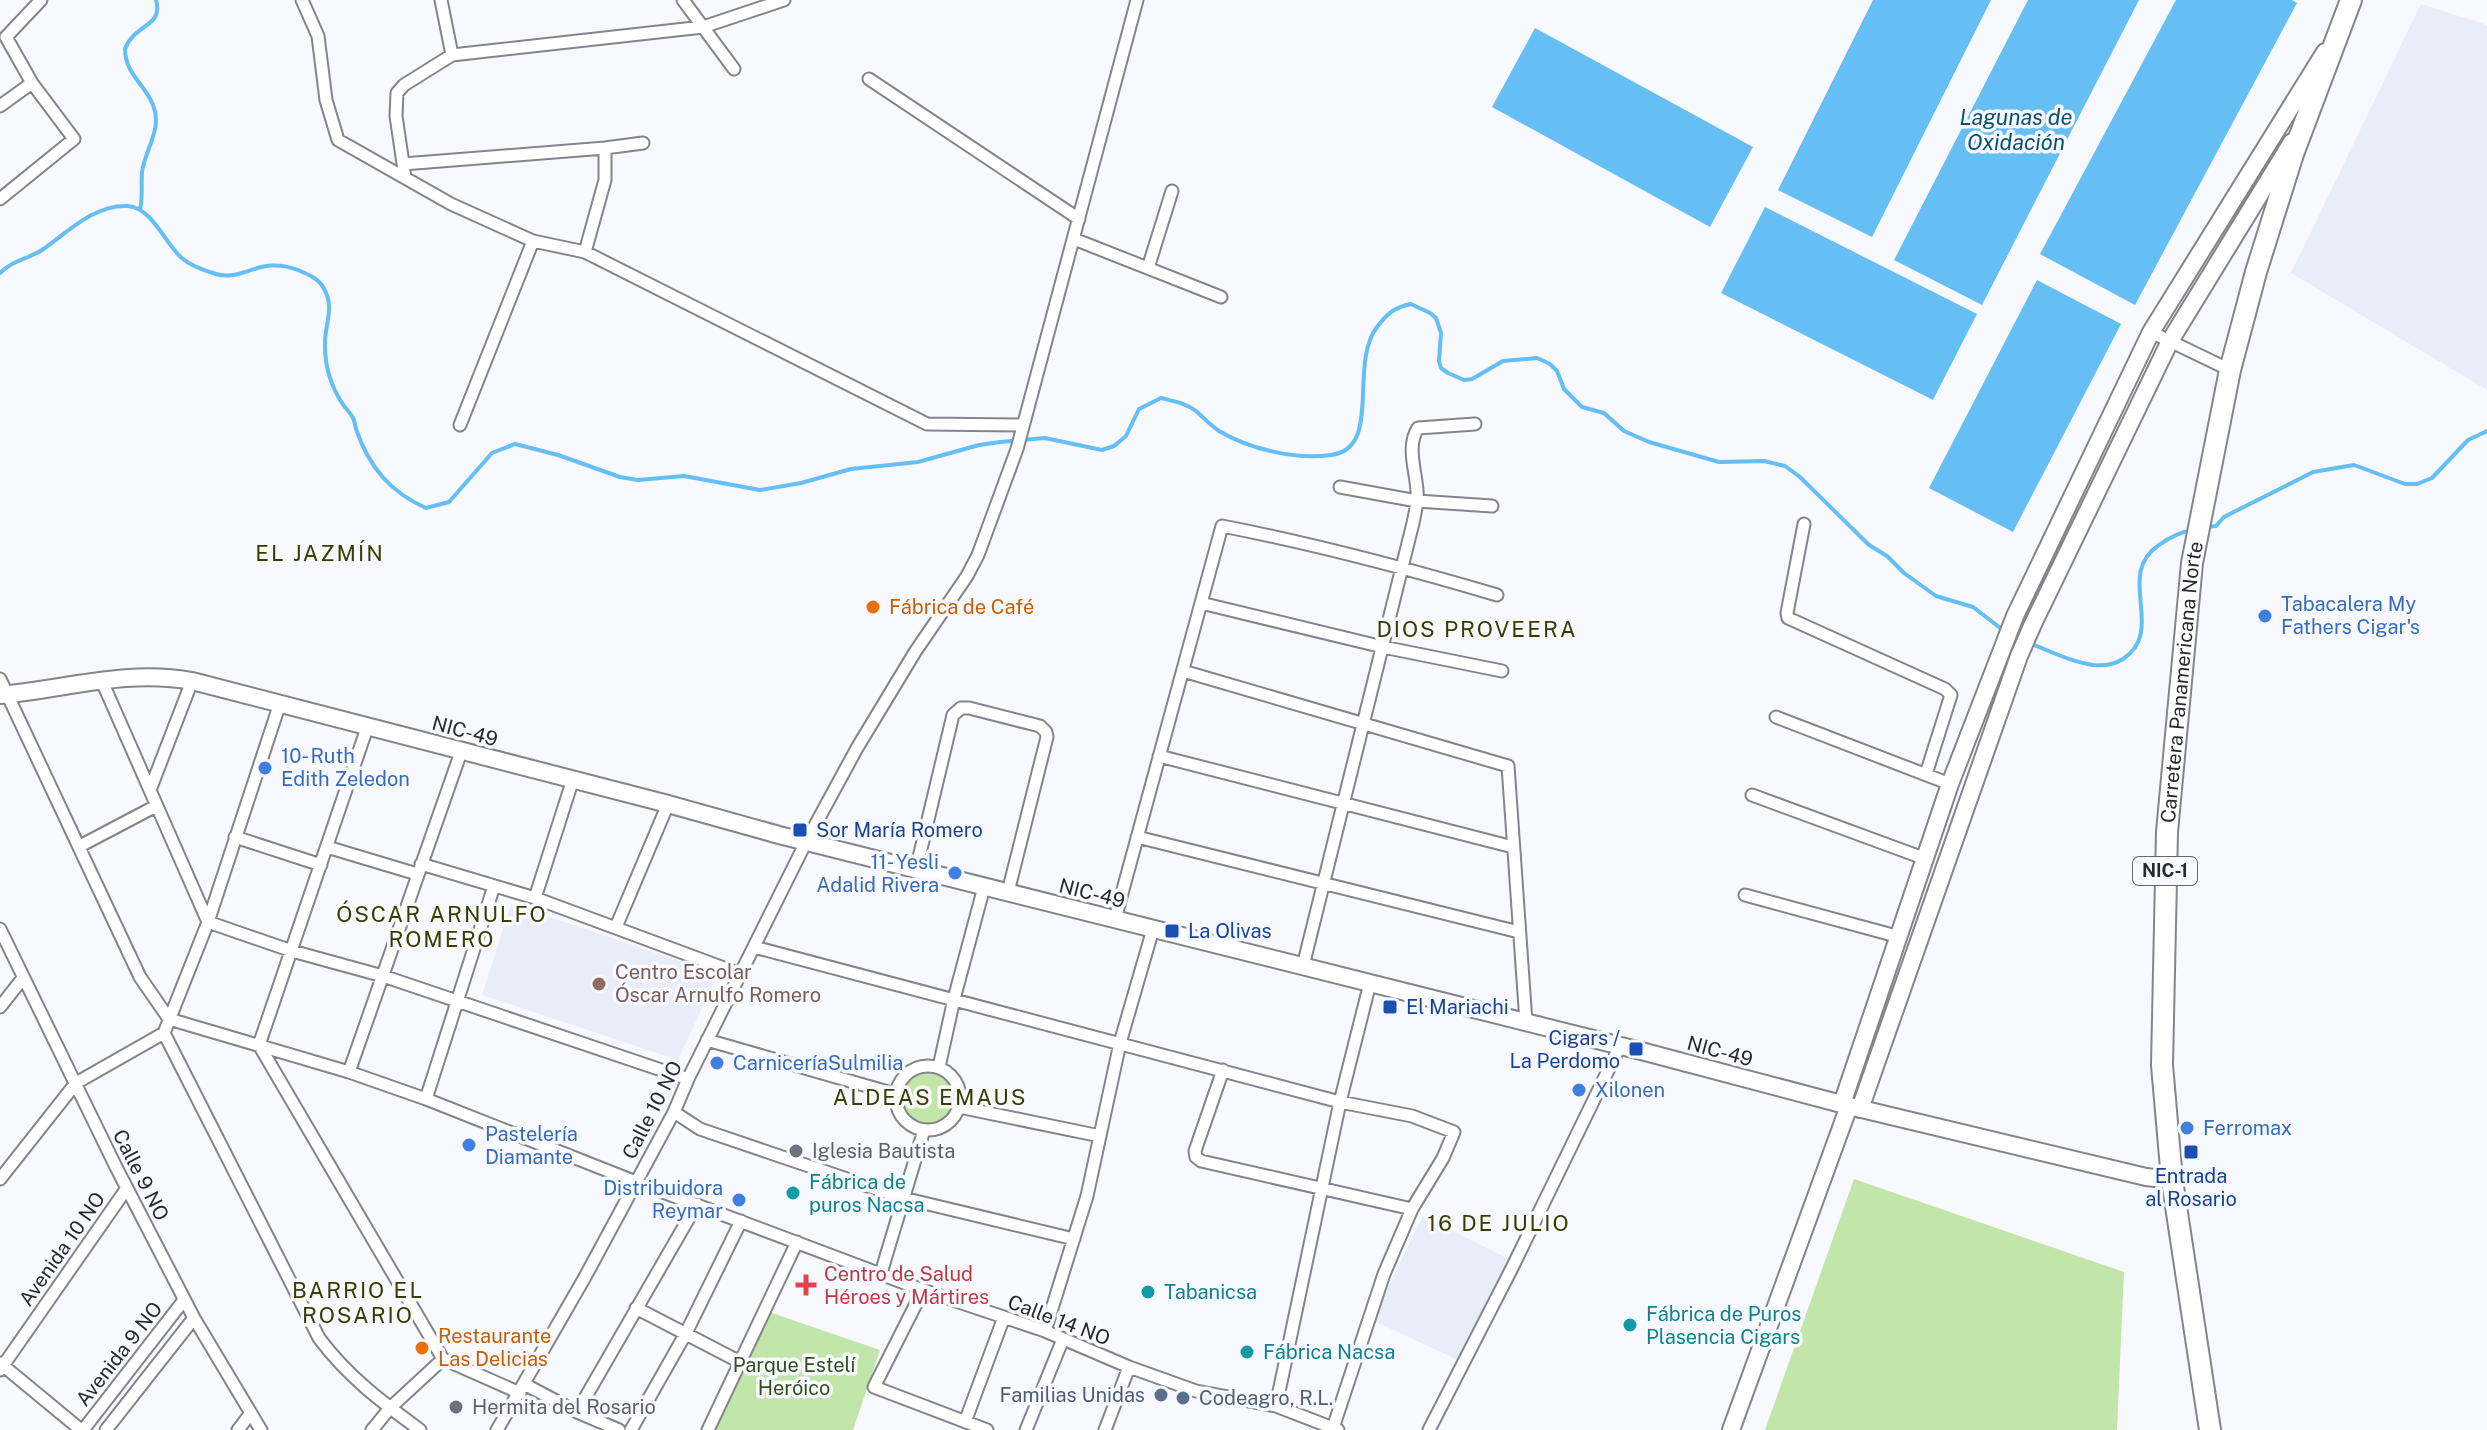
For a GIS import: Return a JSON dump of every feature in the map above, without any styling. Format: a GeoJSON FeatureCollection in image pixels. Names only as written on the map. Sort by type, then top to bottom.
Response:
{"type":"FeatureCollection","features":[{"type":"Feature","properties":{"kind":"highway","name":"Carretera Panamericana Norte"},"geometry":{"type":"LineString","coordinates":[[2210,1430],[2172,1180],[2161,1054],[2167,832],[2192,563],[2230,370],[2276,204],[2351,0]]}},
{"type":"Feature","properties":{"kind":"street"},"geometry":{"type":"LineString","coordinates":[[0,199],[74,139],[32,83],[3,34],[41,0]]}},
{"type":"Feature","properties":{"kind":"street"},"geometry":{"type":"LineString","coordinates":[[302,0],[318,36],[326,100],[338,140],[451,204],[533,241],[585,252],[927,424],[1022,429]]}},
{"type":"Feature","properties":{"kind":"street"},"geometry":{"type":"LineString","coordinates":[[441,0],[452,55]]}},
{"type":"Feature","properties":{"kind":"street"},"geometry":{"type":"LineString","coordinates":[[683,0],[734,69]]}},
{"type":"Feature","properties":{"kind":"street"},"geometry":{"type":"LineString","coordinates":[[405,177],[396,116],[397,93],[404,85],[452,55],[703,27],[784,0]]}},
{"type":"Feature","properties":{"kind":"street","name":"Calle 10 NO"},"geometry":{"type":"LineString","coordinates":[[497,1430],[674,1112],[806,842],[894,687],[967,576],[997,507],[1017,449],[1137,0]]}},
{"type":"Feature","properties":{"kind":"street"},"geometry":{"type":"LineString","coordinates":[[1850,1106],[1950,784],[2015,616],[2151,332],[2338,30]]}},
{"type":"Feature","properties":{"kind":"street"},"geometry":{"type":"LineString","coordinates":[[869,79],[1079,219]]}},
{"type":"Feature","properties":{"kind":"street"},"geometry":{"type":"LineString","coordinates":[[0,106],[32,83]]}},
{"type":"Feature","properties":{"kind":"street"},"geometry":{"type":"LineString","coordinates":[[1731,1430],[2033,624],[2170,341],[2306,119]]}},
{"type":"Feature","properties":{"kind":"street"},"geometry":{"type":"LineString","coordinates":[[403,164],[643,143]]}},
{"type":"Feature","properties":{"kind":"street"},"geometry":{"type":"LineString","coordinates":[[585,252],[605,180],[605,148]]}},
{"type":"Feature","properties":{"kind":"street"},"geometry":{"type":"LineString","coordinates":[[1148,268],[1172,191]]}},
{"type":"Feature","properties":{"kind":"street"},"geometry":{"type":"LineString","coordinates":[[1074,239],[1221,297]]}},
{"type":"Feature","properties":{"kind":"street"},"geometry":{"type":"LineString","coordinates":[[460,425],[533,241]]}},
{"type":"Feature","properties":{"kind":"street"},"geometry":{"type":"LineString","coordinates":[[2151,332],[2230,370]]}},
{"type":"Feature","properties":{"kind":"street"},"geometry":{"type":"LineString","coordinates":[[1303,966],[1417,501],[1412,444],[1415,432],[1418,428],[1475,424]]}},
{"type":"Feature","properties":{"kind":"street"},"geometry":{"type":"LineString","coordinates":[[1340,487],[1417,501],[1492,506]]}},
{"type":"Feature","properties":{"kind":"street"},"geometry":{"type":"LineString","coordinates":[[1804,524],[1788,618],[1945,689],[1951,695],[1926,774]]}},
{"type":"Feature","properties":{"kind":"street"},"geometry":{"type":"LineString","coordinates":[[1115,919],[1222,526],[1300,541],[1497,595]]}},
{"type":"Feature","properties":{"kind":"street"},"geometry":{"type":"LineString","coordinates":[[1201,603],[1383,647],[1502,671]]}},
{"type":"Feature","properties":{"kind":"street"},"geometry":{"type":"LineString","coordinates":[[1183,671],[1508,766],[1526,1022]]}},
{"type":"Feature","properties":{"kind":"street","name":"NIC-49"},"geometry":{"type":"LineString","coordinates":[[5,695],[101,679],[171,677],[192,681],[806,842],[1850,1106],[2146,1177],[2172,1180]]}},
{"type":"Feature","properties":{"kind":"street"},"geometry":{"type":"LineString","coordinates":[[0,679],[140,977],[169,1019]]}},
{"type":"Feature","properties":{"kind":"street"},"geometry":{"type":"LineString","coordinates":[[101,679],[208,922],[292,951],[383,976],[688,1079]]}},
{"type":"Feature","properties":{"kind":"street"},"geometry":{"type":"LineString","coordinates":[[150,790],[192,681]]}},
{"type":"Feature","properties":{"kind":"street"},"geometry":{"type":"LineString","coordinates":[[0,1179],[76,1083],[164,1033],[208,922],[280,703]]}},
{"type":"Feature","properties":{"kind":"street"},"geometry":{"type":"LineString","coordinates":[[916,870],[953,715],[961,708],[969,708],[1040,726],[1046,732],[1008,892]]}},
{"type":"Feature","properties":{"kind":"street"},"geometry":{"type":"LineString","coordinates":[[1776,717],[1970,794]]}},
{"type":"Feature","properties":{"kind":"street"},"geometry":{"type":"LineString","coordinates":[[368,725],[259,1045],[443,1359],[522,1388],[577,1412],[600,1427],[619,1430]]}},
{"type":"Feature","properties":{"kind":"street"},"geometry":{"type":"LineString","coordinates":[[349,1072],[461,752]]}},
{"type":"Feature","properties":{"kind":"street"},"geometry":{"type":"LineString","coordinates":[[1159,756],[1513,847]]}},
{"type":"Feature","properties":{"kind":"street"},"geometry":{"type":"LineString","coordinates":[[535,898],[573,779]]}},
{"type":"Feature","properties":{"kind":"street"},"geometry":{"type":"LineString","coordinates":[[1752,795],[1926,859]]}},
{"type":"Feature","properties":{"kind":"street"},"geometry":{"type":"LineString","coordinates":[[616,927],[668,804]]}},
{"type":"Feature","properties":{"kind":"street"},"geometry":{"type":"LineString","coordinates":[[80,846],[156,806]]}},
{"type":"Feature","properties":{"kind":"street"},"geometry":{"type":"LineString","coordinates":[[235,837],[321,865]]}},
{"type":"Feature","properties":{"kind":"street"},"geometry":{"type":"LineString","coordinates":[[1137,837],[1519,932]]}},
{"type":"Feature","properties":{"kind":"street"},"geometry":{"type":"LineString","coordinates":[[327,847],[535,898],[740,974]]}},
{"type":"Feature","properties":{"kind":"street"},"geometry":{"type":"LineString","coordinates":[[426,1099],[494,886]]}},
{"type":"Feature","properties":{"kind":"street"},"geometry":{"type":"LineString","coordinates":[[939,1067],[984,887]]}},
{"type":"Feature","properties":{"kind":"street"},"geometry":{"type":"LineString","coordinates":[[1745,895],[1900,937]]}},
{"type":"Feature","properties":{"kind":"street","name":"Calle 9 NO"},"geometry":{"type":"LineString","coordinates":[[0,929],[184,1300],[261,1430]]}},
{"type":"Feature","properties":{"kind":"street"},"geometry":{"type":"LineString","coordinates":[[1045,1331],[1074,1239],[1120,1043],[1153,929]]}},
{"type":"Feature","properties":{"kind":"street"},"geometry":{"type":"LineString","coordinates":[[754,947],[1340,1102],[1412,1116],[1454,1132],[1443,1158],[1412,1209],[1384,1274],[1335,1429]]}},
{"type":"Feature","properties":{"kind":"street"},"geometry":{"type":"LineString","coordinates":[[0,1007],[23,978]]}},
{"type":"Feature","properties":{"kind":"street"},"geometry":{"type":"LineString","coordinates":[[1276,1406],[1340,1102],[1370,983]]}},
{"type":"Feature","properties":{"kind":"street","name":"Calle 14 NO"},"geometry":{"type":"LineString","coordinates":[[169,1019],[349,1072],[426,1099],[636,1182],[923,1290],[1045,1331],[1129,1367],[1196,1391],[1276,1406],[1335,1429]]}},
{"type":"Feature","properties":{"kind":"street"},"geometry":{"type":"LineString","coordinates":[[164,1033],[319,1338],[339,1365],[365,1390],[420,1430]]}},
{"type":"Feature","properties":{"kind":"street"},"geometry":{"type":"LineString","coordinates":[[707,1040],[895,1094]]}},
{"type":"Feature","properties":{"kind":"street"},"geometry":{"type":"LineString","coordinates":[[1429,1430],[1620,1046]]}},
{"type":"Feature","properties":{"kind":"street"},"geometry":{"type":"LineString","coordinates":[[925,1065],[939,1067],[948,1072],[959,1088],[959,1107],[950,1122],[933,1130],[912,1126],[902,1118],[896,1106],[895,1094],[900,1080],[911,1070],[925,1065]]}},
{"type":"Feature","properties":{"kind":"street"},"geometry":{"type":"LineString","coordinates":[[1223,1070],[1195,1151],[1201,1161],[1412,1209]]}},
{"type":"Feature","properties":{"kind":"street"},"geometry":{"type":"LineString","coordinates":[[959,1107],[1100,1136]]}},
{"type":"Feature","properties":{"kind":"street"},"geometry":{"type":"LineString","coordinates":[[674,1112],[700,1129],[903,1198],[1074,1239]]}},
{"type":"Feature","properties":{"kind":"street"},"geometry":{"type":"LineString","coordinates":[[881,1273],[924,1130]]}},
{"type":"Feature","properties":{"kind":"street","name":"Avenida 10 NO"},"geometry":{"type":"LineString","coordinates":[[1,1366],[127,1188]]}},
{"type":"Feature","properties":{"kind":"street"},"geometry":{"type":"LineString","coordinates":[[577,1412],[697,1204]]}},
{"type":"Feature","properties":{"kind":"street"},"geometry":{"type":"LineString","coordinates":[[631,1430],[686,1333],[741,1221]]}},
{"type":"Feature","properties":{"kind":"street"},"geometry":{"type":"LineString","coordinates":[[708,1430],[797,1242]]}},
{"type":"Feature","properties":{"kind":"street"},"geometry":{"type":"LineString","coordinates":[[923,1290],[874,1387],[987,1430]]}},
{"type":"Feature","properties":{"kind":"street","name":"Avenida 9 NO"},"geometry":{"type":"LineString","coordinates":[[82,1430],[184,1300]]}},
{"type":"Feature","properties":{"kind":"street"},"geometry":{"type":"LineString","coordinates":[[636,1308],[740,1362]]}},
{"type":"Feature","properties":{"kind":"street"},"geometry":{"type":"LineString","coordinates":[[965,1422],[1004,1317]]}},
{"type":"Feature","properties":{"kind":"street","name":"Avenida 9 NO"},"geometry":{"type":"LineString","coordinates":[[106,1430],[194,1318]]}},
{"type":"Feature","properties":{"kind":"street"},"geometry":{"type":"LineString","coordinates":[[1026,1430],[1063,1339]]}},
{"type":"Feature","properties":{"kind":"street"},"geometry":{"type":"LineString","coordinates":[[372,1430],[390,1408],[443,1359]]}},
{"type":"Feature","properties":{"kind":"street"},"geometry":{"type":"LineString","coordinates":[[1,1366],[82,1430]]}},
{"type":"Feature","properties":{"kind":"street"},"geometry":{"type":"LineString","coordinates":[[1105,1430],[1129,1367]]}},
{"type":"Feature","properties":{"kind":"street"},"geometry":{"type":"LineString","coordinates":[[238,1430],[250,1414]]}},
{"type":"Feature","properties":{"kind":"shaded area"},"geometry":{"type":"Polygon","coordinates":[[[2421,4],[2487,25],[2487,390],[2291,273],[2421,4]]]}},
{"type":"Feature","properties":{"kind":"shaded area","name":"Centro Escolar Óscar Arnulfo Romero"},"geometry":{"type":"Polygon","coordinates":[[[511,904],[718,974],[678,1060],[482,995],[511,904]]]}},
{"type":"Feature","properties":{"kind":"shaded area"},"geometry":{"type":"Polygon","coordinates":[[[1423,1216],[1509,1259],[1458,1360],[1372,1320],[1423,1216]]]}},
{"type":"Feature","properties":{"kind":"green space"},"geometry":{"type":"Polygon","coordinates":[[[928,1072],[946,1080],[954,1098],[946,1116],[928,1124],[910,1116],[902,1098],[910,1080],[928,1072]]]}},
{"type":"Feature","properties":{"kind":"green space"},"geometry":{"type":"Polygon","coordinates":[[[1854,1179],[2124,1272],[2117,1430],[1765,1430],[1854,1179]]]}},
{"type":"Feature","properties":{"kind":"green space","name":"Parque Estelí Heróico"},"geometry":{"type":"Polygon","coordinates":[[[766,1311],[880,1350],[853,1430],[712,1430],[766,1311]]]}},
{"type":"Feature","properties":{"kind":"water"},"geometry":{"type":"Polygon","coordinates":[[[1873,0],[1991,0],[1872,237],[1778,190],[1873,0]]]}},
{"type":"Feature","properties":{"kind":"water","name":"Lagunas de Oxidación"},"geometry":{"type":"Polygon","coordinates":[[[2028,0],[2139,0],[1982,305],[1894,260],[2028,0]]]}},
{"type":"Feature","properties":{"kind":"water"},"geometry":{"type":"Polygon","coordinates":[[[2176,0],[2292,0],[2297,3],[2135,305],[2040,254],[2176,0]]]}},
{"type":"Feature","properties":{"kind":"water"},"geometry":{"type":"Polygon","coordinates":[[[1535,28],[1753,147],[1710,227],[1492,107],[1535,28]]]}},
{"type":"Feature","properties":{"kind":"water"},"geometry":{"type":"Polygon","coordinates":[[[1765,207],[1977,314],[1933,400],[1721,293],[1765,207]]]}},
{"type":"Feature","properties":{"kind":"water"},"geometry":{"type":"Polygon","coordinates":[[[2037,280],[2121,324],[2013,532],[1929,488],[2037,280]]]}},
{"type":"Feature","properties":{"kind":"waterway"},"geometry":{"type":"LineString","coordinates":[[140,210],[142,172],[155,131],[156,114],[150,98],[128,65],[125,49],[129,41],[156,16],[156,0]]}},
{"type":"Feature","properties":{"kind":"waterway"},"geometry":{"type":"LineString","coordinates":[[0,273],[42,250],[92,215],[127,206],[144,213],[176,253],[203,270],[226,276],[273,265],[298,270],[312,277],[323,287],[329,302],[325,338],[327,368],[335,390],[353,418],[361,443],[382,477],[413,502],[426,508],[449,502],[492,453],[515,444],[620,477],[638,480],[684,476],[760,490],[851,469],[918,462],[1000,442],[1045,438],[1102,450],[1114,446],[1126,436],[1139,409],[1161,398],[1188,406],[1219,431],[1258,448],[1303,456],[1331,455],[1347,449],[1356,438],[1361,422],[1365,362],[1377,327],[1391,312],[1411,304],[1436,318],[1441,333],[1439,361],[1441,368],[1448,373],[1464,380],[1472,379],[1503,361],[1537,358],[1557,371],[1564,389],[1582,407],[1604,413],[1624,431],[1649,442],[1719,462],[1764,461],[1785,466],[1869,545],[1887,556],[1904,573],[1936,596],[1973,607],[2003,630]]}},
{"type":"Feature","properties":{"kind":"waterway"},"geometry":{"type":"LineString","coordinates":[[2206,527],[2216,526],[2224,517],[2313,472],[2354,465],[2405,484],[2417,484],[2432,478],[2468,440],[2487,431]]}},
{"type":"Feature","properties":{"kind":"waterway"},"geometry":{"type":"LineString","coordinates":[[2029,643],[2093,665],[2123,659],[2135,647],[2141,633],[2139,587],[2146,557],[2167,540],[2193,530]]}},
{"type":"Feature","properties":{"kind":"place","name":"Fábrica de Café"},"geometry":{"type":"Point","coordinates":[873,607]}},
{"type":"Feature","properties":{"kind":"place","name":"Tabacalera My Fathers Cigar's"},"geometry":{"type":"Point","coordinates":[2265,616]}},
{"type":"Feature","properties":{"kind":"place","name":"10- Ruth Edith Zeledon"},"geometry":{"type":"Point","coordinates":[265,768]}},
{"type":"Feature","properties":{"kind":"place","name":"Sor María Romero"},"geometry":{"type":"Point","coordinates":[800,830]}},
{"type":"Feature","properties":{"kind":"place","name":"11- Yesli Adalid Rivera"},"geometry":{"type":"Point","coordinates":[955,873]}},
{"type":"Feature","properties":{"kind":"place","name":"La Olivas"},"geometry":{"type":"Point","coordinates":[1172,931]}},
{"type":"Feature","properties":{"kind":"place","name":"Centro Escolar Óscar Arnulfo Romero"},"geometry":{"type":"Point","coordinates":[599,984]}},
{"type":"Feature","properties":{"kind":"place","name":"El Mariachi"},"geometry":{"type":"Point","coordinates":[1390,1007]}},
{"type":"Feature","properties":{"kind":"place","name":"Cigars / La Perdomo"},"geometry":{"type":"Point","coordinates":[1636,1049]}},
{"type":"Feature","properties":{"kind":"place","name":"CarniceríaSulmilia"},"geometry":{"type":"Point","coordinates":[717,1063]}},
{"type":"Feature","properties":{"kind":"place","name":"Xilonen"},"geometry":{"type":"Point","coordinates":[1579,1090]}},
{"type":"Feature","properties":{"kind":"place","name":"Ferromax"},"geometry":{"type":"Point","coordinates":[2187,1128]}},
{"type":"Feature","properties":{"kind":"place","name":"Pastelería Diamante"},"geometry":{"type":"Point","coordinates":[469,1145]}},
{"type":"Feature","properties":{"kind":"place","name":"Iglesia Bautista"},"geometry":{"type":"Point","coordinates":[796,1151]}},
{"type":"Feature","properties":{"kind":"place","name":"Entrada al Rosario"},"geometry":{"type":"Point","coordinates":[2191,1152]}},
{"type":"Feature","properties":{"kind":"place","name":"Fábrica de puros Nacsa"},"geometry":{"type":"Point","coordinates":[793,1193]}},
{"type":"Feature","properties":{"kind":"place","name":"Distribuidora Reymar"},"geometry":{"type":"Point","coordinates":[739,1200]}},
{"type":"Feature","properties":{"kind":"place","name":"Centro de Salud Héroes y Mártires"},"geometry":{"type":"Point","coordinates":[806,1285]}},
{"type":"Feature","properties":{"kind":"place","name":"Tabanicsa"},"geometry":{"type":"Point","coordinates":[1148,1292]}},
{"type":"Feature","properties":{"kind":"place","name":"Fábrica de Puros Plasencia Cigars"},"geometry":{"type":"Point","coordinates":[1630,1325]}},
{"type":"Feature","properties":{"kind":"place","name":"Restaurante Las Delicias"},"geometry":{"type":"Point","coordinates":[422,1348]}},
{"type":"Feature","properties":{"kind":"place","name":"Fábrica Nacsa"},"geometry":{"type":"Point","coordinates":[1247,1352]}},
{"type":"Feature","properties":{"kind":"place","name":"Familias Unidas"},"geometry":{"type":"Point","coordinates":[1161,1395]}},
{"type":"Feature","properties":{"kind":"place","name":"Codeagro, R.L."},"geometry":{"type":"Point","coordinates":[1183,1398]}},
{"type":"Feature","properties":{"kind":"place","name":"Hermita del Rosario"},"geometry":{"type":"Point","coordinates":[456,1407]}},
{"type":"Feature","properties":{"kind":"district","name":"EL JAZMÍN"},"geometry":{"type":"Point","coordinates":[320,553]}},
{"type":"Feature","properties":{"kind":"district","name":"DIOS PROVEERA"},"geometry":{"type":"Point","coordinates":[1477,629]}},
{"type":"Feature","properties":{"kind":"district","name":"ÓSCAR ARNULFO ROMERO"},"geometry":{"type":"Point","coordinates":[442,926]}},
{"type":"Feature","properties":{"kind":"district","name":"ALDEAS EMAUS"},"geometry":{"type":"Point","coordinates":[930,1097]}},
{"type":"Feature","properties":{"kind":"district","name":"16 DE JULIO"},"geometry":{"type":"Point","coordinates":[1499,1223]}},
{"type":"Feature","properties":{"kind":"district","name":"BARRIO EL ROSARIO"},"geometry":{"type":"Point","coordinates":[358,1302]}}]}
